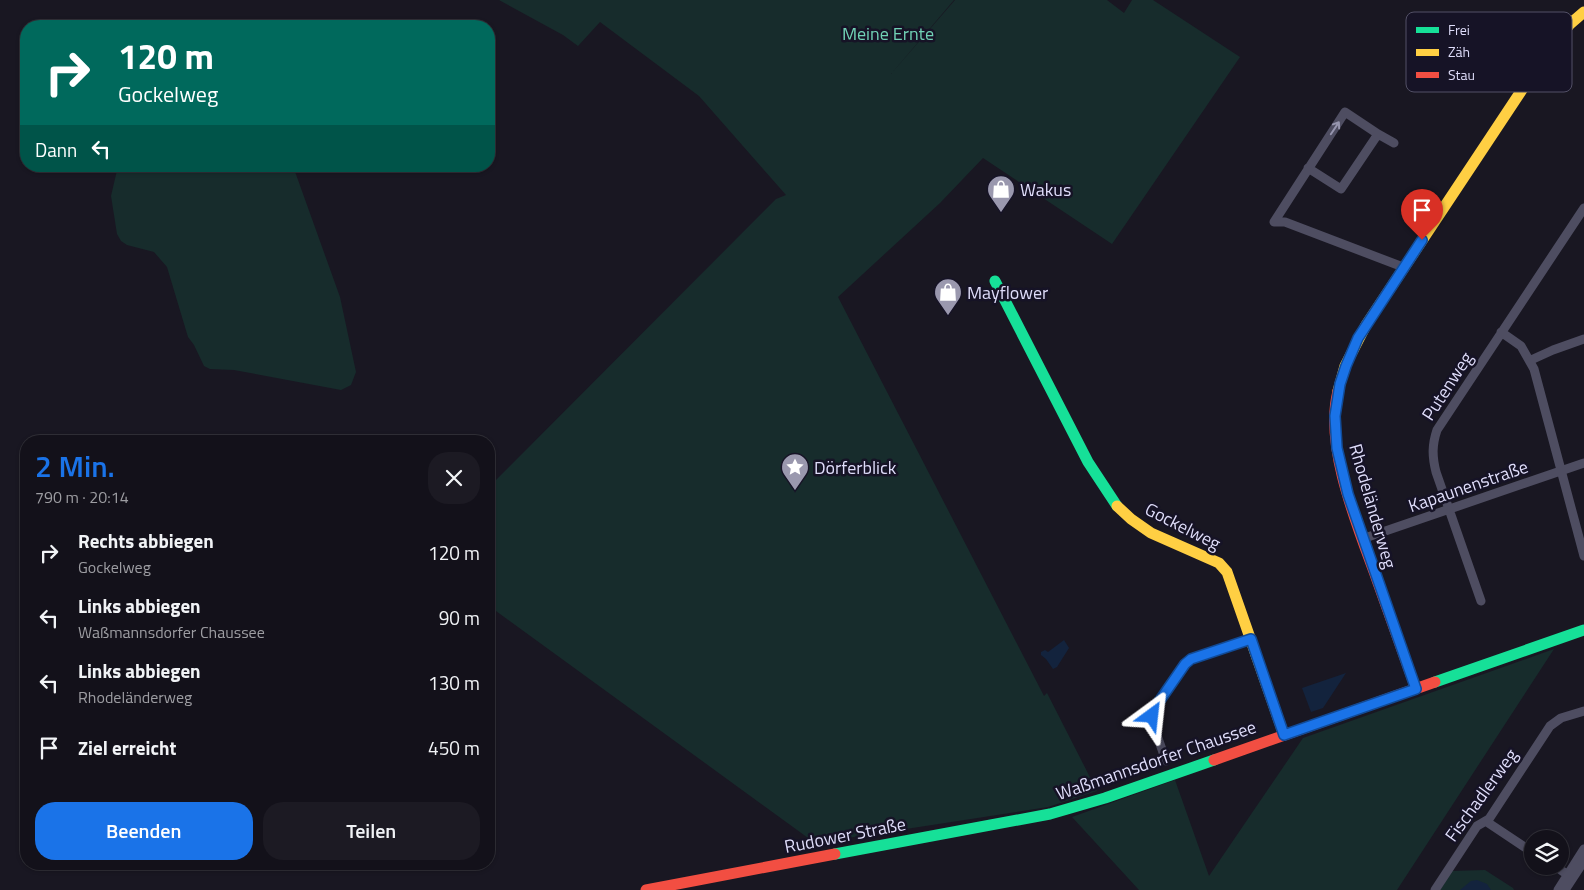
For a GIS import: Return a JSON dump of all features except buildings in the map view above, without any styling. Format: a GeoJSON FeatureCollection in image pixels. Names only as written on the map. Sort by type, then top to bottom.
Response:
{"type":"FeatureCollection","features":[{"type":"Feature","properties":{"kind":"street","name":"Rhodeländerweg"},"geometry":{"type":"LineString","coordinates":[[1572,23],[1584,12]]}},
{"type":"Feature","properties":{"kind":"street","name":"Rhodeländerweg"},"geometry":{"type":"LineString","coordinates":[[1416,689],[1362,539],[1342,476],[1335,432],[1336,400],[1346,366],[1358,338],[1520,92]]}},
{"type":"Feature","properties":{"kind":"street"},"geometry":{"type":"LineString","coordinates":[[1394,143],[1345,112],[1274,222],[1285,222],[1403,268]]}},
{"type":"Feature","properties":{"kind":"street"},"geometry":{"type":"LineString","coordinates":[[1308,168],[1341,189],[1378,134]]}},
{"type":"Feature","properties":{"kind":"street","name":"Putenweg"},"geometry":{"type":"LineString","coordinates":[[1480,601],[1432,456],[1433,442],[1437,430],[1584,208]]}},
{"type":"Feature","properties":{"kind":"street","name":"Gockelweg"},"geometry":{"type":"LineString","coordinates":[[996,281],[1088,462],[1108,496],[1123,513],[1151,533],[1219,563],[1224,567],[1230,577],[1284,735]]}},
{"type":"Feature","properties":{"kind":"street"},"geometry":{"type":"LineString","coordinates":[[1501,332],[1520,346],[1531,360],[1584,556]]}},
{"type":"Feature","properties":{"kind":"street"},"geometry":{"type":"LineString","coordinates":[[1531,360],[1584,339]]}},
{"type":"Feature","properties":{"kind":"street","name":"Kapaunenstraße"},"geometry":{"type":"LineString","coordinates":[[1362,539],[1584,463]]}},
{"type":"Feature","properties":{"kind":"street","name":"Waßmannsdorfer Chaussee"},"geometry":{"type":"LineString","coordinates":[[1050,814],[1105,798],[1584,630]]}},
{"type":"Feature","properties":{"kind":"street"},"geometry":{"type":"LineString","coordinates":[[1166,761],[1152,716],[1154,709],[1185,664],[1191,659],[1251,639]]}},
{"type":"Feature","properties":{"kind":"street","name":"Fischadlerweg"},"geometry":{"type":"LineString","coordinates":[[1435,890],[1477,826],[1487,822],[1550,726],[1556,721],[1584,710]]}},
{"type":"Feature","properties":{"kind":"street","name":"Rudower Straße"},"geometry":{"type":"LineString","coordinates":[[646,890],[1050,814]]}},
{"type":"Feature","properties":{"kind":"street"},"geometry":{"type":"LineString","coordinates":[[1487,822],[1524,847]]}},
{"type":"Feature","properties":{"kind":"street"},"geometry":{"type":"LineString","coordinates":[[1569,873],[1584,849]]}},
{"type":"Feature","properties":{"kind":"street"},"geometry":{"type":"LineString","coordinates":[[1565,890],[1584,861]]}},
{"type":"Feature","properties":{"kind":"street"},"geometry":{"type":"LineString","coordinates":[[1558,890],[1568,875]]}},
{"type":"Feature","properties":{"kind":"green space","name":"Meine Ernte"},"geometry":{"type":"Polygon","coordinates":[[[499,0],[954,0],[891,74],[955,0],[1107,0],[1124,13],[1132,0],[1153,0],[1240,57],[1112,244],[983,158],[940,203],[838,297],[1044,696],[1047,693],[1097,791],[1048,807],[815,843],[495,610],[495,481],[776,199],[786,195],[699,96],[600,22],[578,46],[563,35],[499,0]]]}},
{"type":"Feature","properties":{"kind":"green space"},"geometry":{"type":"Polygon","coordinates":[[[117,172],[295,172],[340,297],[356,372],[351,385],[341,390],[234,370],[210,369],[204,366],[188,337],[167,267],[154,252],[127,245],[121,241],[117,234],[111,196],[117,172]]]}},
{"type":"Feature","properties":{"kind":"green space"},"geometry":{"type":"Polygon","coordinates":[[[1554,649],[1397,890],[1139,890],[1072,817],[1175,780],[1209,876],[1303,738],[1554,649]]]}},
{"type":"Feature","properties":{"kind":"green space"},"geometry":{"type":"Polygon","coordinates":[[[1485,870],[1514,890],[1440,890],[1452,871],[1485,870]]]}},
{"type":"Feature","properties":{"kind":"water"},"geometry":{"type":"Polygon","coordinates":[[[1064,640],[1069,648],[1057,667],[1053,669],[1041,655],[1041,652],[1045,650],[1048,652],[1064,640]]]}},
{"type":"Feature","properties":{"kind":"water"},"geometry":{"type":"Polygon","coordinates":[[[1346,673],[1323,708],[1311,712],[1302,688],[1346,673]]]}},
{"type":"Feature","properties":{"kind":"water"},"geometry":{"type":"Polygon","coordinates":[[[1477,880],[1487,884],[1491,890],[1460,890],[1471,881],[1477,880]]]}},
{"type":"Feature","properties":{"kind":"traffic: fast"},"geometry":{"type":"LineString","coordinates":[[995,281],[1088,462],[1117,506]]}},
{"type":"Feature","properties":{"kind":"traffic: fast"},"geometry":{"type":"LineString","coordinates":[[1435,682],[1584,630]]}},
{"type":"Feature","properties":{"kind":"traffic: fast"},"geometry":{"type":"LineString","coordinates":[[835,854],[1050,814],[1105,798],[1214,760]]}},
{"type":"Feature","properties":{"kind":"traffic: slow"},"geometry":{"type":"LineString","coordinates":[[1572,22],[1584,12]]}},
{"type":"Feature","properties":{"kind":"traffic: slow"},"geometry":{"type":"LineString","coordinates":[[1338,391],[1345,366],[1366,325],[1520,92]]}},
{"type":"Feature","properties":{"kind":"traffic: slow"},"geometry":{"type":"LineString","coordinates":[[1117,506],[1151,533],[1219,563],[1227,572],[1284,735]]}},
{"type":"Feature","properties":{"kind":"traffic: jam"},"geometry":{"type":"LineString","coordinates":[[1338,391],[1335,413],[1335,436],[1345,485],[1360,534],[1416,689]]}},
{"type":"Feature","properties":{"kind":"traffic: jam"},"geometry":{"type":"LineString","coordinates":[[1214,760],[1435,682]]}},
{"type":"Feature","properties":{"kind":"traffic: jam"},"geometry":{"type":"LineString","coordinates":[[646,890],[835,854]]}},
{"type":"Feature","properties":{"kind":"place","name":"Wakus"},"geometry":{"type":"Point","coordinates":[1001,213]}},
{"type":"Feature","properties":{"kind":"place","name":"Mayflower"},"geometry":{"type":"Point","coordinates":[948,316]}},
{"type":"Feature","properties":{"kind":"place","name":"Dörferblick"},"geometry":{"type":"Point","coordinates":[795,491]}},
{"type":"Feature","properties":{"kind":"route"},"geometry":{"type":"LineString","coordinates":[[1152,716],[1154,709],[1185,664],[1191,659],[1251,639],[1284,735],[1416,689],[1362,539],[1342,476],[1335,432],[1335,416],[1340,384],[1358,338],[1422,240]]}}]}
